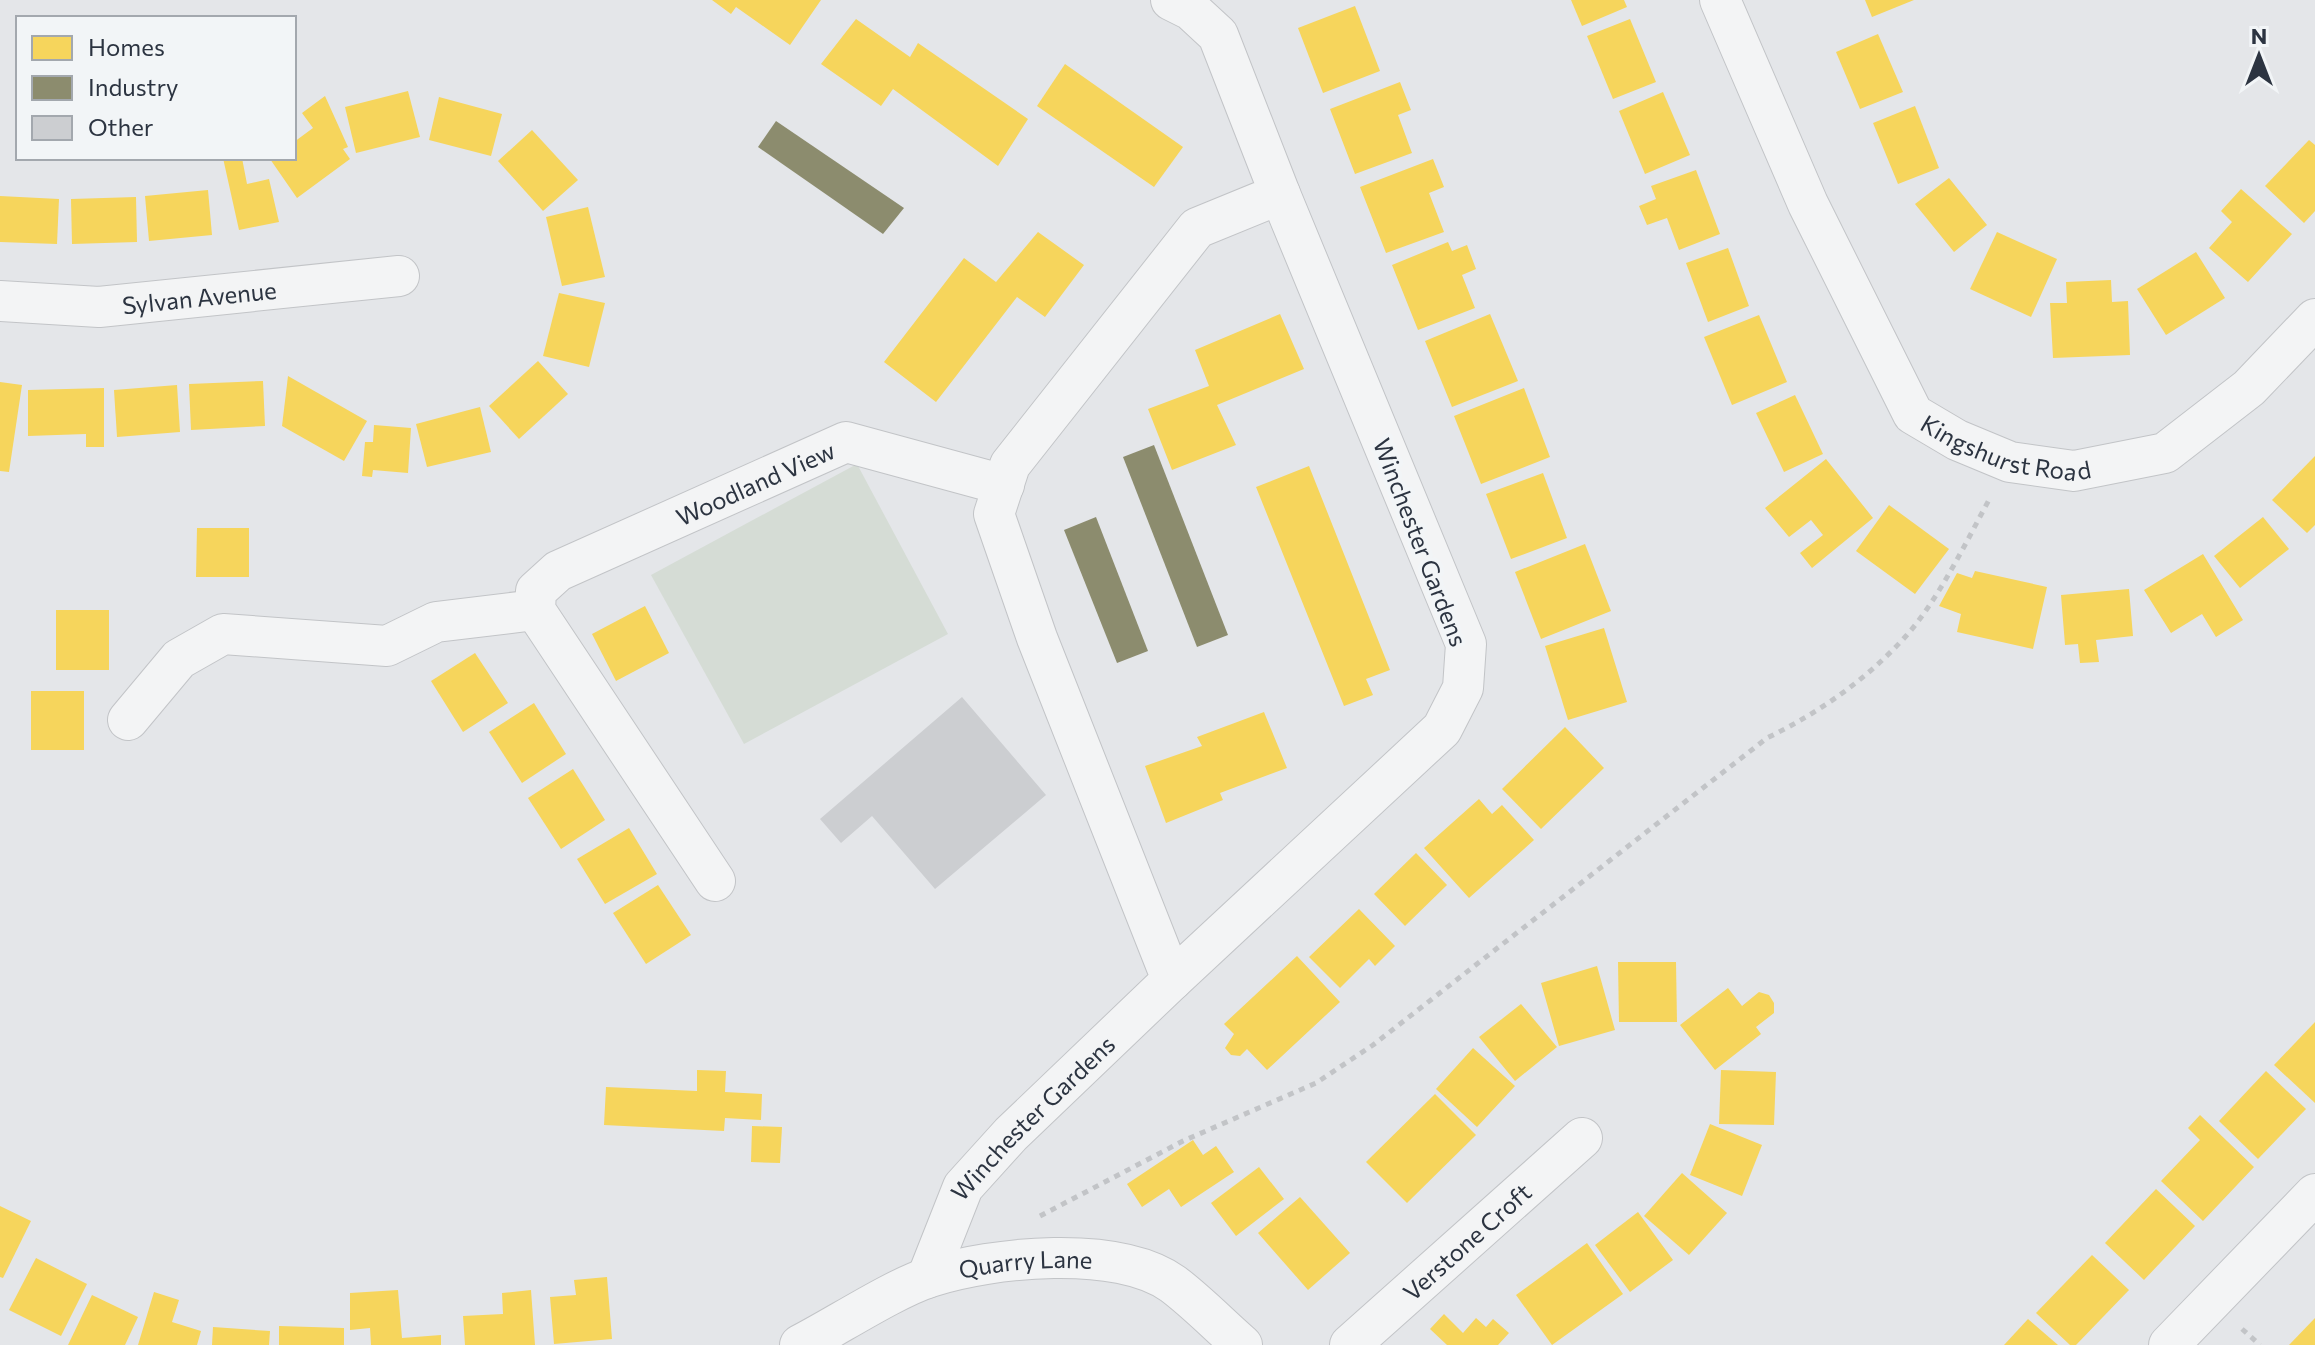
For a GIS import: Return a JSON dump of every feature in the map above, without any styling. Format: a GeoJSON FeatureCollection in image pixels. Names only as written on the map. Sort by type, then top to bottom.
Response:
{"type":"FeatureCollection","features":[{"type":"Feature","properties":{"kind":"street","name":"Winchester Gardens"},"geometry":{"type":"LineString","coordinates":[[927,1278],[963,1187],[1011,1134],[1442,729],[1463,688],[1466,644],[1280,194],[1218,35],[1191,10],[1171,0]]}},
{"type":"Feature","properties":{"kind":"street","name":"Kingshurst Road"},"geometry":{"type":"LineString","coordinates":[[1720,0],[1808,204],[1913,414],[1957,440],[2010,462],[2074,471],[2165,453],[2249,388],[2315,319]]}},
{"type":"Feature","properties":{"kind":"street"},"geometry":{"type":"LineString","coordinates":[[1172,980],[1037,638],[994,514],[1010,465],[1197,228],[1280,194]]}},
{"type":"Feature","properties":{"kind":"street","name":"Sylvan Avenue"},"geometry":{"type":"LineString","coordinates":[[0,301],[99,307],[399,276]]}},
{"type":"Feature","properties":{"kind":"street","name":"Woodland View"},"geometry":{"type":"LineString","coordinates":[[535,610],[536,591],[558,571],[846,442],[1004,485]]}},
{"type":"Feature","properties":{"kind":"street"},"geometry":{"type":"LineString","coordinates":[[128,720],[179,659],[223,634],[387,646],[436,622],[535,610],[715,881]]}},
{"type":"Feature","properties":{"kind":"street","name":"Verstone Croft"},"geometry":{"type":"LineString","coordinates":[[1350,1345],[1582,1138]]}},
{"type":"Feature","properties":{"kind":"street"},"geometry":{"type":"LineString","coordinates":[[2169,1345],[2315,1194]]}},
{"type":"Feature","properties":{"kind":"street","name":"Quarry Lane"},"geometry":{"type":"LineString","coordinates":[[800,1345],[927,1278],[1003,1260],[1076,1258],[1124,1266],[1171,1283],[1242,1345]]}},
{"type":"Feature","properties":{"kind":"path"},"geometry":{"type":"LineString","coordinates":[[1029,1222],[1183,1141],[1316,1083],[1373,1045],[1767,738],[1807,718],[1846,692],[1908,634],[1957,557],[2010,462]]}},
{"type":"Feature","properties":{"kind":"shaded area"},"geometry":{"type":"Polygon","coordinates":[[[857,464],[948,634],[744,744],[651,575],[857,464]]]}},
{"type":"Feature","properties":{"kind":"building: Homes"},"geometry":{"type":"Polygon","coordinates":[[[712,0],[821,0],[790,45],[736,7],[731,14],[712,0]]]}},
{"type":"Feature","properties":{"kind":"building: Homes"},"geometry":{"type":"Polygon","coordinates":[[[1571,0],[1624,0],[1627,7],[1582,26],[1571,0]]]}},
{"type":"Feature","properties":{"kind":"building: Homes"},"geometry":{"type":"Polygon","coordinates":[[[1865,0],[1914,0],[1872,17],[1865,0]]]}},
{"type":"Feature","properties":{"kind":"building: Homes"},"geometry":{"type":"Polygon","coordinates":[[[1355,6],[1380,71],[1323,93],[1298,28],[1355,6]]]}},
{"type":"Feature","properties":{"kind":"building: Homes"},"geometry":{"type":"Polygon","coordinates":[[[856,19],[910,57],[918,43],[1028,119],[998,166],[893,89],[881,106],[821,64],[856,19]]]}},
{"type":"Feature","properties":{"kind":"building: Homes"},"geometry":{"type":"Polygon","coordinates":[[[1630,19],[1656,82],[1613,99],[1587,36],[1630,19]]]}},
{"type":"Feature","properties":{"kind":"building: Homes"},"geometry":{"type":"Polygon","coordinates":[[[1878,34],[1903,92],[1860,109],[1836,52],[1878,34]]]}},
{"type":"Feature","properties":{"kind":"building: Homes"},"geometry":{"type":"Polygon","coordinates":[[[1065,64],[1183,147],[1154,187],[1037,106],[1065,64]]]}},
{"type":"Feature","properties":{"kind":"building: Homes"},"geometry":{"type":"Polygon","coordinates":[[[1400,82],[1411,110],[1398,115],[1412,153],[1355,174],[1330,109],[1400,82]]]}},
{"type":"Feature","properties":{"kind":"building: Homes"},"geometry":{"type":"Polygon","coordinates":[[[408,91],[420,137],[356,153],[345,107],[408,91]]]}},
{"type":"Feature","properties":{"kind":"building: Homes"},"geometry":{"type":"Polygon","coordinates":[[[1663,92],[1690,155],[1645,174],[1619,111],[1663,92]]]}},
{"type":"Feature","properties":{"kind":"building: Homes"},"geometry":{"type":"Polygon","coordinates":[[[325,96],[348,147],[343,149],[350,159],[297,198],[271,160],[296,160],[296,141],[313,128],[302,113],[325,96]]]}},
{"type":"Feature","properties":{"kind":"building: Homes"},"geometry":{"type":"Polygon","coordinates":[[[439,97],[502,114],[491,156],[429,140],[439,97]]]}},
{"type":"Feature","properties":{"kind":"building: Homes"},"geometry":{"type":"Polygon","coordinates":[[[1915,106],[1939,168],[1898,184],[1873,123],[1915,106]]]}},
{"type":"Feature","properties":{"kind":"building: Homes"},"geometry":{"type":"Polygon","coordinates":[[[532,130],[578,180],[543,211],[498,161],[532,130]]]}},
{"type":"Feature","properties":{"kind":"building: Homes"},"geometry":{"type":"Polygon","coordinates":[[[2309,140],[2315,145],[2315,211],[2304,223],[2265,186],[2309,140]]]}},
{"type":"Feature","properties":{"kind":"building: Homes"},"geometry":{"type":"Polygon","coordinates":[[[1433,159],[1444,187],[1429,193],[1444,232],[1386,253],[1360,187],[1433,159]]]}},
{"type":"Feature","properties":{"kind":"building: Homes"},"geometry":{"type":"Polygon","coordinates":[[[223,160],[242,160],[247,184],[269,179],[279,222],[239,230],[223,160]]]}},
{"type":"Feature","properties":{"kind":"building: Homes"},"geometry":{"type":"Polygon","coordinates":[[[1696,170],[1720,234],[1679,250],[1667,218],[1647,225],[1639,206],[1656,199],[1651,186],[1696,170]]]}},
{"type":"Feature","properties":{"kind":"building: Homes"},"geometry":{"type":"Polygon","coordinates":[[[1949,178],[1987,225],[1954,252],[1915,204],[1949,178]]]}},
{"type":"Feature","properties":{"kind":"building: Homes"},"geometry":{"type":"Polygon","coordinates":[[[2241,189],[2292,234],[2248,282],[2209,248],[2232,222],[2221,211],[2241,189]]]}},
{"type":"Feature","properties":{"kind":"building: Homes"},"geometry":{"type":"Polygon","coordinates":[[[208,190],[212,235],[149,241],[145,196],[208,190]]]}},
{"type":"Feature","properties":{"kind":"building: Homes"},"geometry":{"type":"Polygon","coordinates":[[[0,196],[59,199],[57,244],[0,242],[0,196]]]}},
{"type":"Feature","properties":{"kind":"building: Homes"},"geometry":{"type":"Polygon","coordinates":[[[136,197],[137,242],[72,244],[71,199],[136,197]]]}},
{"type":"Feature","properties":{"kind":"building: Homes"},"geometry":{"type":"Polygon","coordinates":[[[588,207],[605,277],[562,286],[546,217],[588,207]]]}},
{"type":"Feature","properties":{"kind":"building: Homes"},"geometry":{"type":"Polygon","coordinates":[[[1038,232],[1084,265],[1045,317],[1017,297],[936,402],[884,362],[964,258],[996,282],[1038,232]]]}},
{"type":"Feature","properties":{"kind":"building: Homes"},"geometry":{"type":"Polygon","coordinates":[[[1997,232],[2057,259],[2031,317],[1970,289],[1997,232]]]}},
{"type":"Feature","properties":{"kind":"building: Homes"},"geometry":{"type":"Polygon","coordinates":[[[1448,242],[1452,251],[1467,245],[1476,269],[1462,275],[1475,308],[1418,330],[1392,265],[1448,242]]]}},
{"type":"Feature","properties":{"kind":"building: Homes"},"geometry":{"type":"Polygon","coordinates":[[[1728,248],[1749,306],[1708,322],[1686,263],[1728,248]]]}},
{"type":"Feature","properties":{"kind":"building: Homes"},"geometry":{"type":"Polygon","coordinates":[[[2196,252],[2225,298],[2166,335],[2137,289],[2196,252]]]}},
{"type":"Feature","properties":{"kind":"building: Homes"},"geometry":{"type":"Polygon","coordinates":[[[2111,280],[2112,302],[2128,301],[2130,355],[2053,358],[2050,303],[2067,303],[2066,282],[2111,280]]]}},
{"type":"Feature","properties":{"kind":"building: Homes"},"geometry":{"type":"Polygon","coordinates":[[[559,293],[605,303],[589,367],[543,356],[559,293]]]}},
{"type":"Feature","properties":{"kind":"building: Homes"},"geometry":{"type":"Polygon","coordinates":[[[1280,314],[1304,369],[1217,405],[1236,445],[1172,470],[1148,409],[1209,386],[1195,350],[1280,314]]]}},
{"type":"Feature","properties":{"kind":"building: Homes"},"geometry":{"type":"Polygon","coordinates":[[[1490,314],[1518,381],[1452,407],[1425,341],[1490,314]]]}},
{"type":"Feature","properties":{"kind":"building: Homes"},"geometry":{"type":"Polygon","coordinates":[[[1759,315],[1787,382],[1732,405],[1704,337],[1759,315]]]}},
{"type":"Feature","properties":{"kind":"building: Homes"},"geometry":{"type":"Polygon","coordinates":[[[538,361],[568,394],[519,439],[489,406],[538,361]]]}},
{"type":"Feature","properties":{"kind":"building: Homes"},"geometry":{"type":"Polygon","coordinates":[[[288,376],[367,421],[344,461],[282,426],[288,376]]]}},
{"type":"Feature","properties":{"kind":"building: Homes"},"geometry":{"type":"Polygon","coordinates":[[[263,381],[265,426],[191,430],[189,384],[263,381]]]}},
{"type":"Feature","properties":{"kind":"building: Homes"},"geometry":{"type":"Polygon","coordinates":[[[0,382],[22,385],[9,472],[0,471],[0,382]]]}},
{"type":"Feature","properties":{"kind":"building: Homes"},"geometry":{"type":"Polygon","coordinates":[[[177,385],[180,432],[117,437],[114,390],[177,385]]]}},
{"type":"Feature","properties":{"kind":"building: Homes"},"geometry":{"type":"Polygon","coordinates":[[[104,388],[104,447],[86,447],[86,434],[28,436],[28,390],[104,388]]]}},
{"type":"Feature","properties":{"kind":"building: Homes"},"geometry":{"type":"Polygon","coordinates":[[[1524,388],[1550,457],[1481,484],[1454,416],[1524,388]]]}},
{"type":"Feature","properties":{"kind":"building: Homes"},"geometry":{"type":"Polygon","coordinates":[[[1795,395],[1823,454],[1784,472],[1756,413],[1795,395]]]}},
{"type":"Feature","properties":{"kind":"building: Homes"},"geometry":{"type":"Polygon","coordinates":[[[480,407],[491,452],[427,467],[416,424],[480,407]]]}},
{"type":"Feature","properties":{"kind":"building: Homes"},"geometry":{"type":"Polygon","coordinates":[[[374,425],[411,428],[408,473],[373,470],[372,477],[362,476],[365,442],[373,442],[374,425]]]}},
{"type":"Feature","properties":{"kind":"building: Homes"},"geometry":{"type":"Polygon","coordinates":[[[2315,456],[2315,525],[2307,533],[2272,500],[2315,456]]]}},
{"type":"Feature","properties":{"kind":"building: Homes"},"geometry":{"type":"Polygon","coordinates":[[[1826,459],[1873,518],[1812,568],[1800,553],[1823,535],[1811,520],[1789,537],[1765,508],[1826,459]]]}},
{"type":"Feature","properties":{"kind":"building: Homes"},"geometry":{"type":"Polygon","coordinates":[[[1309,466],[1390,670],[1366,679],[1373,695],[1344,706],[1256,487],[1309,466]]]}},
{"type":"Feature","properties":{"kind":"building: Homes"},"geometry":{"type":"Polygon","coordinates":[[[1543,473],[1567,538],[1511,559],[1486,494],[1543,473]]]}},
{"type":"Feature","properties":{"kind":"building: Homes"},"geometry":{"type":"Polygon","coordinates":[[[1889,505],[1949,549],[1915,594],[1856,551],[1889,505]]]}},
{"type":"Feature","properties":{"kind":"building: Homes"},"geometry":{"type":"Polygon","coordinates":[[[2263,517],[2289,549],[2240,588],[2214,556],[2263,517]]]}},
{"type":"Feature","properties":{"kind":"building: Homes"},"geometry":{"type":"Polygon","coordinates":[[[197,528],[249,528],[249,577],[196,577],[197,528]]]}},
{"type":"Feature","properties":{"kind":"building: Homes"},"geometry":{"type":"Polygon","coordinates":[[[1585,544],[1611,611],[1541,639],[1515,572],[1585,544]]]}},
{"type":"Feature","properties":{"kind":"building: Homes"},"geometry":{"type":"Polygon","coordinates":[[[2203,554],[2243,620],[2216,637],[2202,614],[2171,633],[2144,590],[2203,554]]]}},
{"type":"Feature","properties":{"kind":"building: Homes"},"geometry":{"type":"Polygon","coordinates":[[[1975,571],[2047,587],[2033,649],[1957,632],[1961,614],[1939,606],[1957,573],[1972,578],[1975,571]]]}},
{"type":"Feature","properties":{"kind":"building: Homes"},"geometry":{"type":"Polygon","coordinates":[[[2129,589],[2133,636],[2096,640],[2099,662],[2080,663],[2078,644],[2065,645],[2061,595],[2129,589]]]}},
{"type":"Feature","properties":{"kind":"building: Homes"},"geometry":{"type":"Polygon","coordinates":[[[645,606],[669,653],[616,681],[592,634],[645,606]]]}},
{"type":"Feature","properties":{"kind":"building: Homes"},"geometry":{"type":"Polygon","coordinates":[[[56,610],[109,610],[109,670],[56,670],[56,610]]]}},
{"type":"Feature","properties":{"kind":"building: Homes"},"geometry":{"type":"Polygon","coordinates":[[[1604,628],[1627,702],[1568,720],[1545,646],[1604,628]]]}},
{"type":"Feature","properties":{"kind":"building: Homes"},"geometry":{"type":"Polygon","coordinates":[[[475,653],[508,703],[463,732],[431,681],[475,653]]]}},
{"type":"Feature","properties":{"kind":"building: Homes"},"geometry":{"type":"Polygon","coordinates":[[[31,691],[84,691],[84,750],[31,750],[31,691]]]}},
{"type":"Feature","properties":{"kind":"building: Homes"},"geometry":{"type":"Polygon","coordinates":[[[534,703],[566,754],[522,783],[489,732],[534,703]]]}},
{"type":"Feature","properties":{"kind":"building: Homes"},"geometry":{"type":"Polygon","coordinates":[[[1264,712],[1287,768],[1220,793],[1223,800],[1166,823],[1145,766],[1202,746],[1197,737],[1264,712]]]}},
{"type":"Feature","properties":{"kind":"building: Homes"},"geometry":{"type":"Polygon","coordinates":[[[1565,727],[1604,768],[1541,829],[1502,789],[1565,727]]]}},
{"type":"Feature","properties":{"kind":"building: Homes"},"geometry":{"type":"Polygon","coordinates":[[[573,769],[605,820],[561,849],[528,798],[573,769]]]}},
{"type":"Feature","properties":{"kind":"building: Homes"},"geometry":{"type":"Polygon","coordinates":[[[1479,799],[1492,814],[1502,805],[1534,840],[1469,898],[1424,848],[1479,799]]]}},
{"type":"Feature","properties":{"kind":"building: Homes"},"geometry":{"type":"Polygon","coordinates":[[[629,828],[657,874],[605,904],[577,859],[629,828]]]}},
{"type":"Feature","properties":{"kind":"building: Homes"},"geometry":{"type":"Polygon","coordinates":[[[1416,853],[1447,885],[1405,926],[1374,894],[1416,853]]]}},
{"type":"Feature","properties":{"kind":"building: Homes"},"geometry":{"type":"Polygon","coordinates":[[[658,885],[691,935],[646,964],[613,913],[658,885]]]}},
{"type":"Feature","properties":{"kind":"building: Homes"},"geometry":{"type":"Polygon","coordinates":[[[1359,909],[1395,946],[1375,966],[1369,959],[1340,988],[1309,957],[1359,909]]]}},
{"type":"Feature","properties":{"kind":"building: Homes"},"geometry":{"type":"Polygon","coordinates":[[[1297,956],[1340,1002],[1267,1070],[1247,1049],[1240,1056],[1231,1055],[1225,1048],[1234,1034],[1224,1024],[1297,956]]]}},
{"type":"Feature","properties":{"kind":"building: Homes"},"geometry":{"type":"Polygon","coordinates":[[[1618,962],[1676,962],[1677,1022],[1619,1022],[1618,962]]]}},
{"type":"Feature","properties":{"kind":"building: Homes"},"geometry":{"type":"Polygon","coordinates":[[[1597,966],[1615,1030],[1559,1046],[1541,983],[1597,966]]]}},
{"type":"Feature","properties":{"kind":"building: Homes"},"geometry":{"type":"Polygon","coordinates":[[[1728,988],[1742,1006],[1759,992],[1769,995],[1774,1003],[1774,1013],[1756,1027],[1761,1034],[1715,1070],[1680,1025],[1728,988]]]}},
{"type":"Feature","properties":{"kind":"building: Homes"},"geometry":{"type":"Polygon","coordinates":[[[1521,1004],[1557,1047],[1515,1081],[1479,1037],[1521,1004]]]}},
{"type":"Feature","properties":{"kind":"building: Homes"},"geometry":{"type":"Polygon","coordinates":[[[2315,1022],[2315,1103],[2274,1065],[2315,1022]]]}},
{"type":"Feature","properties":{"kind":"building: Homes"},"geometry":{"type":"Polygon","coordinates":[[[1473,1048],[1515,1086],[1477,1127],[1436,1089],[1473,1048]]]}},
{"type":"Feature","properties":{"kind":"building: Homes"},"geometry":{"type":"Polygon","coordinates":[[[697,1070],[726,1071],[725,1092],[762,1094],[761,1120],[725,1118],[724,1131],[604,1125],[606,1087],[697,1091],[697,1070]]]}},
{"type":"Feature","properties":{"kind":"building: Homes"},"geometry":{"type":"Polygon","coordinates":[[[1721,1070],[1776,1072],[1774,1125],[1719,1124],[1721,1070]]]}},
{"type":"Feature","properties":{"kind":"building: Homes"},"geometry":{"type":"Polygon","coordinates":[[[2266,1071],[2306,1109],[2258,1159],[2219,1121],[2266,1071]]]}},
{"type":"Feature","properties":{"kind":"building: Homes"},"geometry":{"type":"Polygon","coordinates":[[[1435,1094],[1476,1135],[1407,1203],[1366,1162],[1435,1094]]]}},
{"type":"Feature","properties":{"kind":"building: Homes"},"geometry":{"type":"Polygon","coordinates":[[[2200,1115],[2254,1167],[2203,1221],[2161,1181],[2200,1140],[2188,1128],[2200,1115]]]}},
{"type":"Feature","properties":{"kind":"building: Homes"},"geometry":{"type":"Polygon","coordinates":[[[1710,1124],[1762,1145],[1742,1196],[1690,1175],[1710,1124]]]}},
{"type":"Feature","properties":{"kind":"building: Homes"},"geometry":{"type":"Polygon","coordinates":[[[752,1126],[782,1127],[780,1163],[751,1162],[752,1126]]]}},
{"type":"Feature","properties":{"kind":"building: Homes"},"geometry":{"type":"Polygon","coordinates":[[[1193,1140],[1203,1155],[1216,1146],[1234,1172],[1181,1207],[1169,1189],[1142,1207],[1127,1184],[1193,1140]]]}},
{"type":"Feature","properties":{"kind":"building: Homes"},"geometry":{"type":"Polygon","coordinates":[[[1259,1167],[1284,1199],[1236,1236],[1211,1203],[1259,1167]]]}},
{"type":"Feature","properties":{"kind":"building: Homes"},"geometry":{"type":"Polygon","coordinates":[[[1682,1173],[1727,1213],[1689,1255],[1644,1216],[1682,1173]]]}},
{"type":"Feature","properties":{"kind":"building: Homes"},"geometry":{"type":"Polygon","coordinates":[[[2156,1189],[2195,1226],[2144,1280],[2105,1243],[2156,1189]]]}},
{"type":"Feature","properties":{"kind":"building: Homes"},"geometry":{"type":"Polygon","coordinates":[[[1300,1197],[1350,1253],[1308,1290],[1258,1233],[1300,1197]]]}},
{"type":"Feature","properties":{"kind":"building: Homes"},"geometry":{"type":"Polygon","coordinates":[[[0,1206],[31,1221],[3,1278],[0,1277],[0,1206]]]}},
{"type":"Feature","properties":{"kind":"building: Homes"},"geometry":{"type":"Polygon","coordinates":[[[1638,1212],[1673,1260],[1630,1292],[1595,1245],[1638,1212]]]}},
{"type":"Feature","properties":{"kind":"building: Homes"},"geometry":{"type":"Polygon","coordinates":[[[1587,1243],[1623,1294],[1552,1345],[1516,1295],[1587,1243]]]}},
{"type":"Feature","properties":{"kind":"building: Homes"},"geometry":{"type":"Polygon","coordinates":[[[2092,1255],[2129,1290],[2076,1345],[2070,1345],[2036,1313],[2092,1255]]]}},
{"type":"Feature","properties":{"kind":"building: Homes"},"geometry":{"type":"Polygon","coordinates":[[[36,1258],[87,1284],[61,1336],[9,1310],[36,1258]]]}},
{"type":"Feature","properties":{"kind":"building: Homes"},"geometry":{"type":"Polygon","coordinates":[[[607,1277],[612,1339],[554,1344],[550,1297],[576,1295],[574,1280],[607,1277]]]}},
{"type":"Feature","properties":{"kind":"building: Homes"},"geometry":{"type":"Polygon","coordinates":[[[398,1290],[402,1338],[441,1335],[441,1345],[371,1345],[370,1328],[350,1330],[350,1293],[398,1290]]]}},
{"type":"Feature","properties":{"kind":"building: Homes"},"geometry":{"type":"Polygon","coordinates":[[[531,1290],[535,1345],[465,1345],[463,1316],[503,1314],[502,1293],[531,1290]]]}},
{"type":"Feature","properties":{"kind":"building: Homes"},"geometry":{"type":"Polygon","coordinates":[[[154,1292],[179,1300],[172,1322],[201,1331],[197,1345],[138,1345],[154,1292]]]}},
{"type":"Feature","properties":{"kind":"building: Homes"},"geometry":{"type":"Polygon","coordinates":[[[92,1295],[138,1317],[125,1345],[68,1345],[92,1295]]]}},
{"type":"Feature","properties":{"kind":"building: Homes"},"geometry":{"type":"Polygon","coordinates":[[[1444,1314],[1463,1333],[1476,1318],[1486,1327],[1493,1319],[1509,1333],[1498,1345],[1447,1345],[1430,1329],[1444,1314]]]}},
{"type":"Feature","properties":{"kind":"building: Homes"},"geometry":{"type":"Polygon","coordinates":[[[2315,1318],[2315,1345],[2289,1345],[2315,1318]]]}},
{"type":"Feature","properties":{"kind":"building: Homes"},"geometry":{"type":"Polygon","coordinates":[[[2028,1319],[2058,1345],[2004,1345],[2028,1319]]]}},
{"type":"Feature","properties":{"kind":"building: Homes"},"geometry":{"type":"Polygon","coordinates":[[[279,1326],[344,1328],[344,1345],[279,1345],[279,1326]]]}},
{"type":"Feature","properties":{"kind":"building: Homes"},"geometry":{"type":"Polygon","coordinates":[[[213,1327],[270,1331],[269,1345],[212,1345],[213,1327]]]}},
{"type":"Feature","properties":{"kind":"building: Industry"},"geometry":{"type":"Polygon","coordinates":[[[776,121],[904,208],[883,234],[758,147],[776,121]]]}},
{"type":"Feature","properties":{"kind":"building: Industry"},"geometry":{"type":"Polygon","coordinates":[[[1154,445],[1228,635],[1197,647],[1123,457],[1154,445]]]}},
{"type":"Feature","properties":{"kind":"building: Industry"},"geometry":{"type":"Polygon","coordinates":[[[1096,517],[1148,651],[1117,663],[1064,530],[1096,517]]]}},
{"type":"Feature","properties":{"kind":"building: Other"},"geometry":{"type":"Polygon","coordinates":[[[962,697],[1046,795],[935,889],[872,816],[841,843],[820,819],[962,697]]]}}]}
